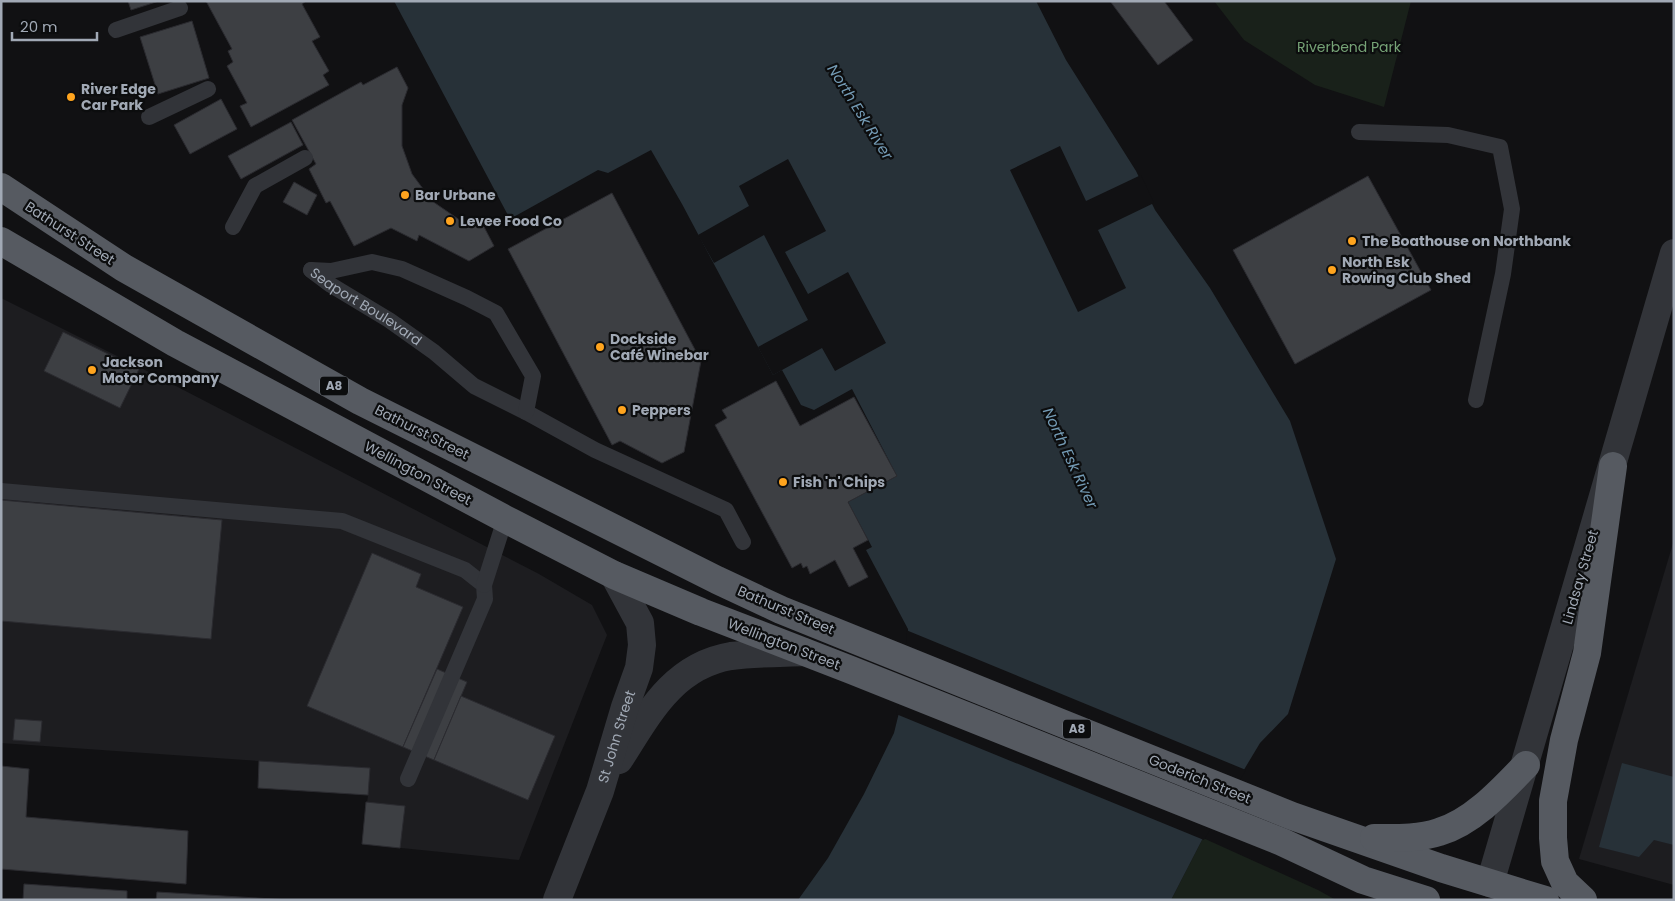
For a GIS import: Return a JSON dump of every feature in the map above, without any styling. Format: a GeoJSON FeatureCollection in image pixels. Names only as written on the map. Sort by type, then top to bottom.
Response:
{"type":"FeatureCollection","features":[{"type":"Feature","properties":{"kind":"highway","name":"Bathurst Street"},"geometry":{"type":"LineString","coordinates":[[1,187],[124,268],[360,400],[717,580],[780,610],[862,642]]}},
{"type":"Feature","properties":{"kind":"highway","name":"Wellington Street"},"geometry":{"type":"LineString","coordinates":[[1,241],[175,343],[614,575],[701,612],[851,670]]}},
{"type":"Feature","properties":{"kind":"highway"},"geometry":{"type":"LineString","coordinates":[[1583,900],[1565,883],[1555,861],[1553,800],[1564,740],[1587,652],[1613,466]]}},
{"type":"Feature","properties":{"kind":"highway","name":"Goderich Street"},"geometry":{"type":"LineString","coordinates":[[862,642],[1292,816],[1487,891],[1545,900]]}},
{"type":"Feature","properties":{"kind":"highway","name":"Goderich Street"},"geometry":{"type":"LineString","coordinates":[[851,670],[1282,842],[1363,880],[1426,900]]}},
{"type":"Feature","properties":{"kind":"highway"},"geometry":{"type":"LineString","coordinates":[[1350,837],[1396,838],[1430,835],[1441,832],[1454,826],[1490,802],[1526,764]]}},
{"type":"Feature","properties":{"kind":"highway"},"geometry":{"type":"LineString","coordinates":[[1363,880],[1383,900]]}},
{"type":"Feature","properties":{"kind":"street","name":"Lindsay Street"},"geometry":{"type":"LineString","coordinates":[[1487,891],[1526,764],[1674,254]]}},
{"type":"Feature","properties":{"kind":"street","name":"St John Street"},"geometry":{"type":"LineString","coordinates":[[557,900],[600,791],[639,668],[642,645],[640,624],[614,575]]}},
{"type":"Feature","properties":{"kind":"street"},"geometry":{"type":"LineString","coordinates":[[600,791],[662,696],[691,670],[714,660],[731,656],[804,652]]}},
{"type":"Feature","properties":{"kind":"lane"},"geometry":{"type":"LineString","coordinates":[[116,30],[180,8]]}},
{"type":"Feature","properties":{"kind":"lane"},"geometry":{"type":"LineString","coordinates":[[149,117],[208,89]]}},
{"type":"Feature","properties":{"kind":"lane"},"geometry":{"type":"LineString","coordinates":[[1359,132],[1448,135],[1500,147],[1512,209],[1503,274],[1476,400]]}},
{"type":"Feature","properties":{"kind":"lane"},"geometry":{"type":"LineString","coordinates":[[233,227],[255,186],[306,158]]}},
{"type":"Feature","properties":{"kind":"lane","name":"Seaport Boulevard"},"geometry":{"type":"LineString","coordinates":[[526,412],[533,376],[496,313],[410,273],[385,264],[372,262],[331,271],[311,270],[331,285],[389,320],[434,352],[474,386],[595,450],[726,510],[743,542]]}},
{"type":"Feature","properties":{"kind":"lane"},"geometry":{"type":"LineString","coordinates":[[1,491],[342,521],[465,570],[484,585]]}},
{"type":"Feature","properties":{"kind":"lane"},"geometry":{"type":"LineString","coordinates":[[408,779],[485,599],[484,585],[505,519]]}},
{"type":"Feature","properties":{"kind":"shaded area","name":"Jackson Motor Company"},"geometry":{"type":"Polygon","coordinates":[[[1,298],[143,369],[539,574],[592,605],[607,635],[519,860],[362,844],[368,795],[259,761],[1,743],[1,298]]]}},
{"type":"Feature","properties":{"kind":"shaded area"},"geometry":{"type":"Polygon","coordinates":[[[1674,540],[1674,885],[1579,859],[1674,540]]]}},
{"type":"Feature","properties":{"kind":"green space","name":"Riverbend Park"},"geometry":{"type":"Polygon","coordinates":[[[1214,1],[1411,1],[1384,107],[1315,85],[1244,40],[1214,1]]]}},
{"type":"Feature","properties":{"kind":"green space"},"geometry":{"type":"Polygon","coordinates":[[[1203,838],[1318,890],[1336,900],[1171,900],[1203,838]]]}},
{"type":"Feature","properties":{"kind":"water","name":"North Esk River"},"geometry":{"type":"Polygon","coordinates":[[[394,1],[1036,1],[1066,60],[1136,171],[1155,210],[1210,288],[1290,421],[1336,559],[1288,714],[1260,743],[1203,838],[1171,900],[798,900],[828,858],[864,794],[894,733],[909,672],[908,629],[866,550],[872,547],[848,502],[897,476],[852,389],[814,410],[801,405],[782,370],[773,375],[682,204],[651,150],[608,173],[598,170],[510,219],[394,1]]]}},
{"type":"Feature","properties":{"kind":"water"},"geometry":{"type":"Polygon","coordinates":[[[1622,763],[1674,777],[1674,845],[1654,840],[1639,857],[1599,847],[1622,763]]]}},
{"type":"Feature","properties":{"kind":"pier"},"geometry":{"type":"Polygon","coordinates":[[[1060,146],[1086,201],[1141,175],[1154,203],[1098,230],[1126,288],[1078,312],[1010,170],[1060,146]]]}},
{"type":"Feature","properties":{"kind":"pier"},"geometry":{"type":"Polygon","coordinates":[[[788,159],[826,231],[785,252],[808,294],[848,272],[886,343],[835,371],[822,348],[773,375],[758,347],[808,320],[764,235],[714,263],[698,235],[749,206],[739,186],[788,159]]]}},
{"type":"Feature","properties":{"kind":"pier"},"geometry":{"type":"Polygon","coordinates":[[[906,630],[1246,770],[1204,840],[896,714],[907,671],[906,630]]]}},
{"type":"Feature","properties":{"kind":"building"},"geometry":{"type":"Polygon","coordinates":[[[128,1],[159,1],[131,10],[128,1]]]}},
{"type":"Feature","properties":{"kind":"building"},"geometry":{"type":"Polygon","coordinates":[[[206,1],[306,1],[302,4],[320,37],[312,41],[329,71],[323,75],[329,85],[251,127],[240,106],[247,103],[227,66],[233,62],[228,51],[232,49],[206,1]]]}},
{"type":"Feature","properties":{"kind":"building"},"geometry":{"type":"Polygon","coordinates":[[[1110,1],[1164,1],[1193,40],[1158,65],[1110,1]]]}},
{"type":"Feature","properties":{"kind":"building"},"geometry":{"type":"Polygon","coordinates":[[[192,21],[209,78],[158,94],[140,37],[192,21]]]}},
{"type":"Feature","properties":{"kind":"building"},"geometry":{"type":"Polygon","coordinates":[[[397,67],[408,88],[402,105],[402,146],[412,174],[432,201],[464,223],[483,225],[494,246],[469,261],[419,235],[417,241],[391,228],[354,246],[330,201],[326,203],[309,169],[316,164],[292,120],[361,82],[363,85],[397,67]]]}},
{"type":"Feature","properties":{"kind":"building"},"geometry":{"type":"Polygon","coordinates":[[[221,99],[237,129],[190,154],[174,125],[221,99]]]}},
{"type":"Feature","properties":{"kind":"building"},"geometry":{"type":"Polygon","coordinates":[[[291,122],[303,145],[241,179],[228,156],[291,122]]]}},
{"type":"Feature","properties":{"kind":"building","name":"North Esk Rowing Club Shed"},"geometry":{"type":"Polygon","coordinates":[[[1368,176],[1431,290],[1295,364],[1233,250],[1368,176]]]}},
{"type":"Feature","properties":{"kind":"building"},"geometry":{"type":"Polygon","coordinates":[[[294,182],[317,195],[307,215],[283,202],[294,182]]]}},
{"type":"Feature","properties":{"kind":"building"},"geometry":{"type":"Polygon","coordinates":[[[612,193],[701,361],[684,452],[662,463],[620,441],[612,445],[508,249],[612,193]]]}},
{"type":"Feature","properties":{"kind":"building","name":"Jackson Motor Company"},"geometry":{"type":"Polygon","coordinates":[[[63,332],[139,369],[120,408],[44,371],[63,332]]]}},
{"type":"Feature","properties":{"kind":"building"},"geometry":{"type":"Polygon","coordinates":[[[776,381],[800,426],[854,397],[897,476],[848,502],[868,540],[853,548],[868,577],[849,587],[835,560],[810,574],[807,566],[803,568],[801,563],[792,568],[715,425],[727,418],[722,410],[776,381]]]}},
{"type":"Feature","properties":{"kind":"building"},"geometry":{"type":"Polygon","coordinates":[[[1,500],[222,520],[211,639],[1,621],[1,500]]]}},
{"type":"Feature","properties":{"kind":"building"},"geometry":{"type":"Polygon","coordinates":[[[372,553],[421,574],[416,587],[463,607],[403,747],[307,706],[372,553]]]}},
{"type":"Feature","properties":{"kind":"building"},"geometry":{"type":"Polygon","coordinates":[[[437,669],[467,682],[434,760],[403,747],[437,669]]]}},
{"type":"Feature","properties":{"kind":"building"},"geometry":{"type":"Polygon","coordinates":[[[461,696],[555,736],[528,800],[434,760],[461,696]]]}},
{"type":"Feature","properties":{"kind":"building"},"geometry":{"type":"Polygon","coordinates":[[[15,719],[42,721],[40,742],[13,740],[15,719]]]}},
{"type":"Feature","properties":{"kind":"building"},"geometry":{"type":"Polygon","coordinates":[[[259,761],[370,768],[368,795],[258,788],[259,761]]]}},
{"type":"Feature","properties":{"kind":"building"},"geometry":{"type":"Polygon","coordinates":[[[1,766],[29,769],[26,817],[188,831],[186,884],[1,869],[1,766]]]}},
{"type":"Feature","properties":{"kind":"building"},"geometry":{"type":"Polygon","coordinates":[[[366,802],[405,806],[400,848],[362,844],[366,802]]]}},
{"type":"Feature","properties":{"kind":"building"},"geometry":{"type":"Polygon","coordinates":[[[24,884],[127,891],[127,900],[23,900],[24,884]]]}},
{"type":"Feature","properties":{"kind":"building"},"geometry":{"type":"Polygon","coordinates":[[[157,892],[290,900],[156,900],[157,892]]]}},
{"type":"Feature","properties":{"kind":"place","name":"River Edge Car Park"},"geometry":{"type":"Point","coordinates":[71,97]}},
{"type":"Feature","properties":{"kind":"place","name":"Bar Urbane"},"geometry":{"type":"Point","coordinates":[405,195]}},
{"type":"Feature","properties":{"kind":"place","name":"Levee Food Co"},"geometry":{"type":"Point","coordinates":[450,221]}},
{"type":"Feature","properties":{"kind":"place","name":"The Boathouse on Northbank"},"geometry":{"type":"Point","coordinates":[1352,241]}},
{"type":"Feature","properties":{"kind":"place","name":"North Esk Rowing Club Shed"},"geometry":{"type":"Point","coordinates":[1332,270]}},
{"type":"Feature","properties":{"kind":"place","name":"Dockside Café Winebar"},"geometry":{"type":"Point","coordinates":[600,347]}},
{"type":"Feature","properties":{"kind":"place","name":"Jackson Motor Company"},"geometry":{"type":"Point","coordinates":[92,370]}},
{"type":"Feature","properties":{"kind":"place","name":"Peppers"},"geometry":{"type":"Point","coordinates":[622,410]}},
{"type":"Feature","properties":{"kind":"place","name":"Fish 'n' Chips"},"geometry":{"type":"Point","coordinates":[783,482]}}]}
